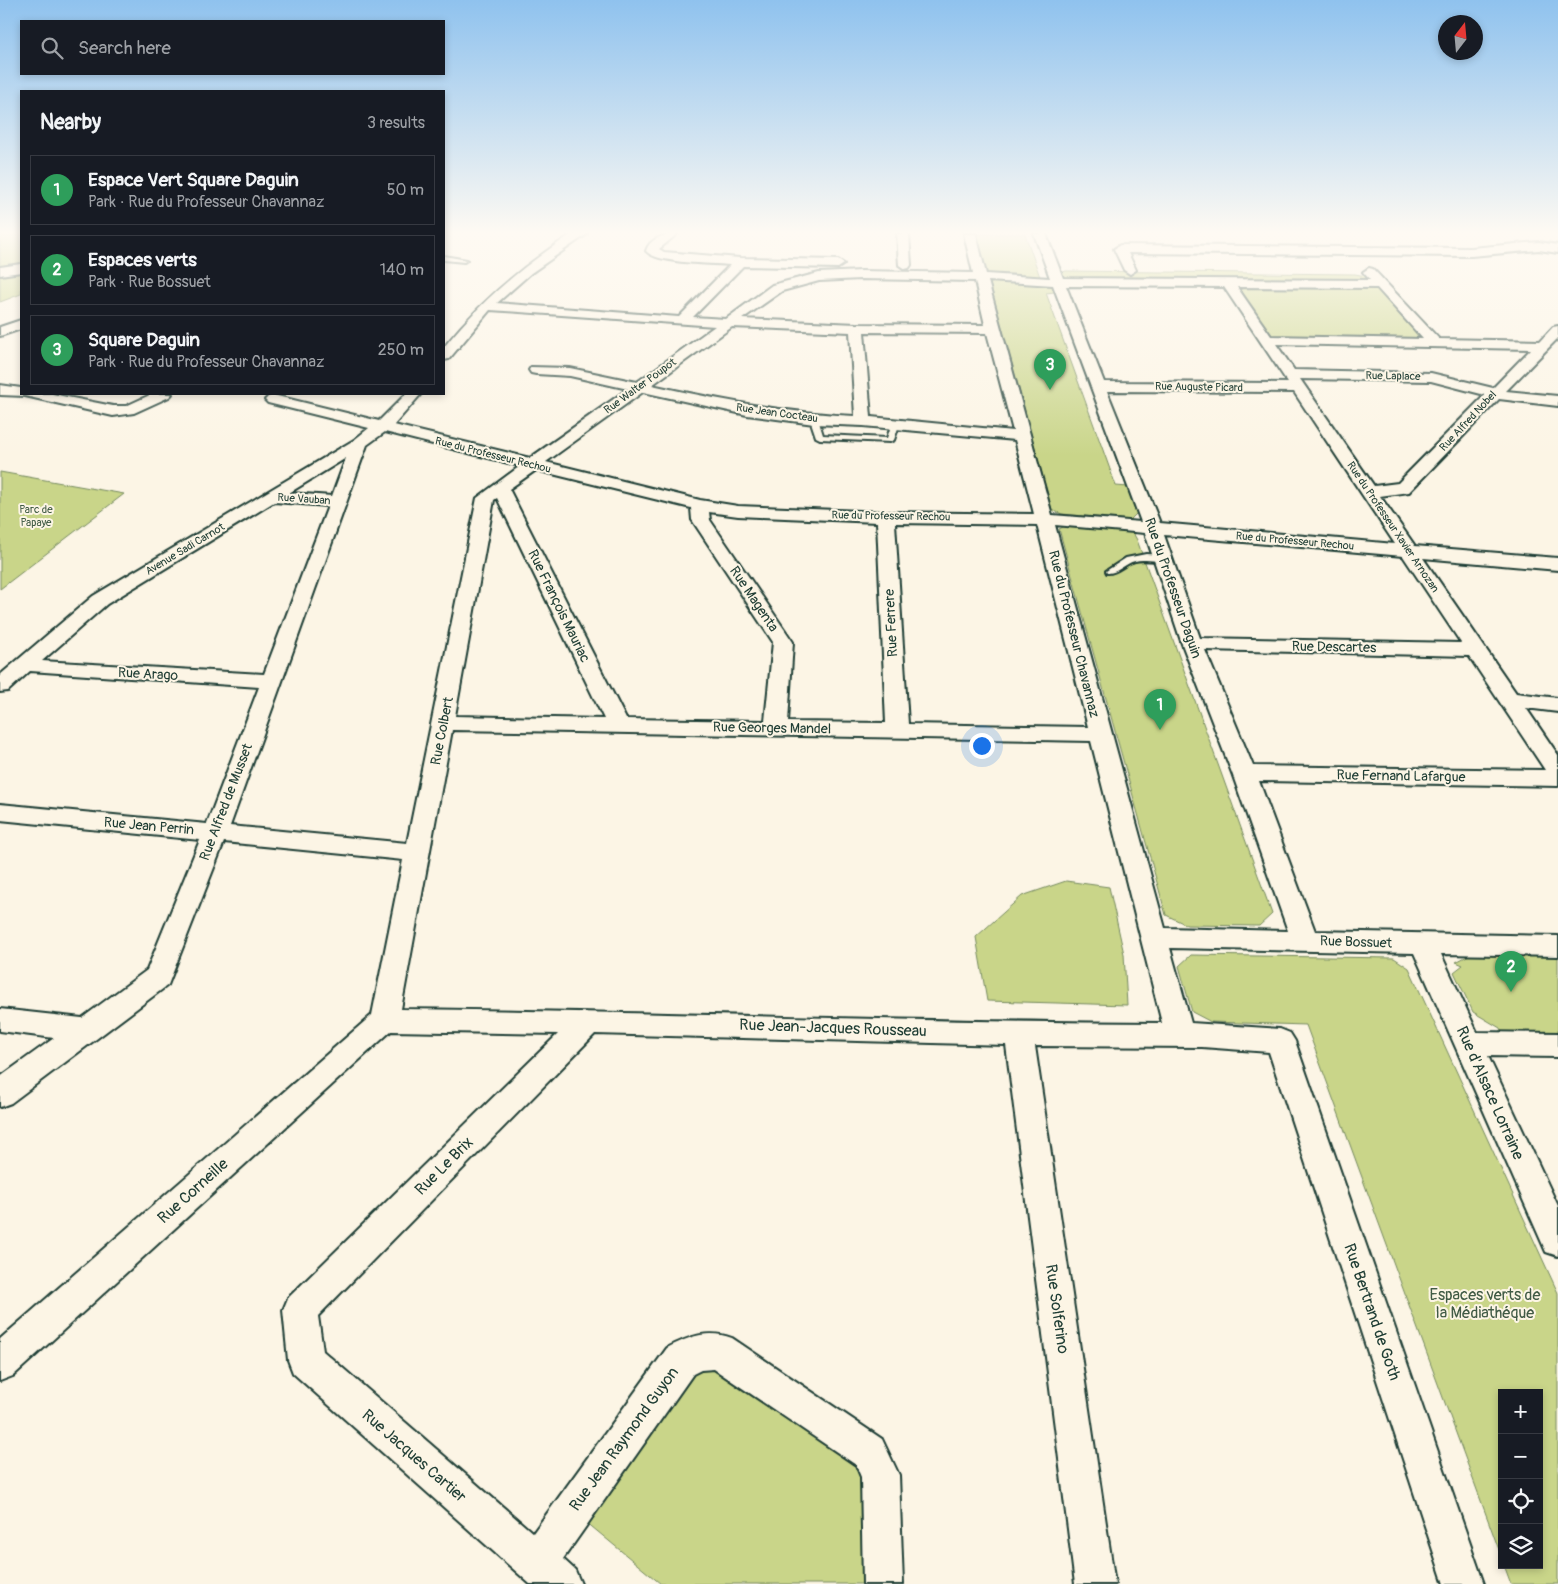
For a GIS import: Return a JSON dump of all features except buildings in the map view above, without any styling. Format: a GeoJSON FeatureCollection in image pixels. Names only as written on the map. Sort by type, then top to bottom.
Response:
{"type":"FeatureCollection","features":[{"type":"Feature","properties":{"kind":"street"},"geometry":{"type":"LineString","coordinates":[[445,355],[484,308]]}},
{"type":"Feature","properties":{"kind":"street"},"geometry":{"type":"LineString","coordinates":[[510,308],[682,322],[857,328],[993,329]]}},
{"type":"Feature","properties":{"kind":"street"},"geometry":{"type":"LineString","coordinates":[[682,322],[696,308]]}},
{"type":"Feature","properties":{"kind":"street","name":"Rue Walter Poupot"},"geometry":{"type":"LineString","coordinates":[[532,464],[748,308]]}},
{"type":"Feature","properties":{"kind":"street","name":"Rue du Professeur Chavannaz"},"geometry":{"type":"LineString","coordinates":[[988,308],[1045,519],[1178,1034]]}},
{"type":"Feature","properties":{"kind":"street","name":"Rue du Professeur Daguin"},"geometry":{"type":"LineString","coordinates":[[1068,308],[1153,528],[1192,644],[1244,773],[1305,941]]}},
{"type":"Feature","properties":{"kind":"street","name":"Rue du Professeur Xavier Arnozan"},"geometry":{"type":"LineString","coordinates":[[1245,308],[1558,772]]}},
{"type":"Feature","properties":{"kind":"street"},"geometry":{"type":"LineString","coordinates":[[1402,308],[1434,342]]}},
{"type":"Feature","properties":{"kind":"street"},"geometry":{"type":"LineString","coordinates":[[0,332],[20,324]]}},
{"type":"Feature","properties":{"kind":"street"},"geometry":{"type":"LineString","coordinates":[[857,328],[863,421]]}},
{"type":"Feature","properties":{"kind":"street","name":"Rue Alfred Nobel"},"geometry":{"type":"LineString","coordinates":[[1369,492],[1403,488],[1462,429],[1494,393],[1558,330]]}},
{"type":"Feature","properties":{"kind":"street"},"geometry":{"type":"LineString","coordinates":[[1267,340],[1543,345]]}},
{"type":"Feature","properties":{"kind":"street","name":"Rue Jean Cocteau"},"geometry":{"type":"LineString","coordinates":[[536,370],[570,372],[747,410],[814,419],[863,421],[1021,436]]}},
{"type":"Feature","properties":{"kind":"street","name":"Rue Laplace"},"geometry":{"type":"LineString","coordinates":[[1295,381],[1431,377],[1510,397],[1558,401]]}},
{"type":"Feature","properties":{"kind":"street","name":"Rue Auguste Picard"},"geometry":{"type":"LineString","coordinates":[[1099,386],[1295,381]]}},
{"type":"Feature","properties":{"kind":"street"},"geometry":{"type":"LineString","coordinates":[[0,390],[20,392]]}},
{"type":"Feature","properties":{"kind":"street"},"geometry":{"type":"LineString","coordinates":[[36,395],[113,411],[129,410],[162,395]]}},
{"type":"Feature","properties":{"kind":"street","name":"Avenue Sadi Carnot"},"geometry":{"type":"LineString","coordinates":[[0,686],[100,600],[382,428],[413,395]]}},
{"type":"Feature","properties":{"kind":"street","name":"Rue du Professeur Rechou"},"geometry":{"type":"LineString","coordinates":[[273,400],[700,505],[738,511],[886,517],[1045,519],[1558,564]]}},
{"type":"Feature","properties":{"kind":"street","name":"Rue Alfred de Musset"},"geometry":{"type":"LineString","coordinates":[[0,1094],[158,977],[216,832],[360,442]]}},
{"type":"Feature","properties":{"kind":"street","name":"Rue Colbert"},"geometry":{"type":"LineString","coordinates":[[385,1020],[486,498],[532,464]]}},
{"type":"Feature","properties":{"kind":"street","name":"Rue François Mauriac"},"geometry":{"type":"LineString","coordinates":[[500,488],[618,725]]}},
{"type":"Feature","properties":{"kind":"street","name":"Rue Vauban"},"geometry":{"type":"LineString","coordinates":[[271,497],[338,502]]}},
{"type":"Feature","properties":{"kind":"street","name":"Rue Magenta"},"geometry":{"type":"LineString","coordinates":[[700,505],[701,520],[783,642],[776,729]]}},
{"type":"Feature","properties":{"kind":"street","name":"Rue Ferrere"},"geometry":{"type":"LineString","coordinates":[[886,517],[896,730]]}},
{"type":"Feature","properties":{"kind":"street","name":"Rue Descartes"},"geometry":{"type":"LineString","coordinates":[[1192,644],[1476,650]]}},
{"type":"Feature","properties":{"kind":"street","name":"Rue Arago"},"geometry":{"type":"LineString","coordinates":[[26,664],[36,667],[271,681]]}},
{"type":"Feature","properties":{"kind":"street"},"geometry":{"type":"LineString","coordinates":[[1509,699],[1558,705]]}},
{"type":"Feature","properties":{"kind":"street","name":"Rue Georges Mandel"},"geometry":{"type":"LineString","coordinates":[[444,722],[1099,734]]}},
{"type":"Feature","properties":{"kind":"street","name":"Rue Fernand Lafargue"},"geometry":{"type":"LineString","coordinates":[[1244,773],[1558,778]]}},
{"type":"Feature","properties":{"kind":"street","name":"Rue Jean Perrin"},"geometry":{"type":"LineString","coordinates":[[0,812],[417,853]]}},
{"type":"Feature","properties":{"kind":"street","name":"Rue Bossuet"},"geometry":{"type":"LineString","coordinates":[[1153,938],[1558,946]]}},
{"type":"Feature","properties":{"kind":"street","name":"Rue d'Alsace Lorraine"},"geometry":{"type":"LineString","coordinates":[[1423,944],[1558,1241]]}},
{"type":"Feature","properties":{"kind":"street"},"geometry":{"type":"LineString","coordinates":[[0,1020],[88,1030]]}},
{"type":"Feature","properties":{"kind":"street","name":"Rue Jean-Jacques Rousseau"},"geometry":{"type":"LineString","coordinates":[[385,1020],[1019,1034],[1178,1034],[1280,1041]]}},
{"type":"Feature","properties":{"kind":"street","name":"Rue Corneille"},"geometry":{"type":"LineString","coordinates":[[0,1363],[385,1020]]}},
{"type":"Feature","properties":{"kind":"street","name":"Rue Le Brix"},"geometry":{"type":"LineString","coordinates":[[300,1310],[588,1023]]}},
{"type":"Feature","properties":{"kind":"street","name":"Rue Solferino"},"geometry":{"type":"LineString","coordinates":[[1019,1034],[1095,1584]]}},
{"type":"Feature","properties":{"kind":"street","name":"Rue Bertrand de Goth"},"geometry":{"type":"LineString","coordinates":[[1280,1041],[1464,1584]]}},
{"type":"Feature","properties":{"kind":"street"},"geometry":{"type":"LineString","coordinates":[[1467,1044],[1558,1045]]}},
{"type":"Feature","properties":{"kind":"street","name":"Rue Jacques Cartier"},"geometry":{"type":"LineString","coordinates":[[300,1310],[306,1360],[548,1574]]}},
{"type":"Feature","properties":{"kind":"street","name":"Rue Jean Raymond Guyon"},"geometry":{"type":"LineString","coordinates":[[548,1574],[680,1361],[698,1352],[719,1351],[869,1452],[880,1475],[882,1584]]}},
{"type":"Feature","properties":{"kind":"lane"},"geometry":{"type":"LineString","coordinates":[[814,419],[820,437],[890,440],[895,425]]}},
{"type":"Feature","properties":{"kind":"lane"},"geometry":{"type":"LineString","coordinates":[[1110,571],[1124,561],[1138,556],[1162,558]]}},
{"type":"Feature","properties":{"kind":"green space"},"geometry":{"type":"Polygon","coordinates":[[[997,308],[1051,308],[1116,486],[1128,487],[1137,513],[1130,520],[1062,514],[1052,510],[997,308]]]}},
{"type":"Feature","properties":{"kind":"green space"},"geometry":{"type":"Polygon","coordinates":[[[1245,308],[1402,308],[1434,342],[1267,340],[1245,308]]]}},
{"type":"Feature","properties":{"kind":"green space","name":"Parc de Papaye"},"geometry":{"type":"Polygon","coordinates":[[[0,472],[124,494],[0,589],[0,472]]]}},
{"type":"Feature","properties":{"kind":"green space"},"geometry":{"type":"Polygon","coordinates":[[[1067,525],[1132,531],[1137,540],[1272,914],[1259,926],[1187,925],[1166,915],[1059,529],[1067,525]]]}},
{"type":"Feature","properties":{"kind":"green space"},"geometry":{"type":"Polygon","coordinates":[[[1066,881],[1109,887],[1124,954],[1127,1005],[987,1001],[976,937],[1022,896],[1066,881]]]}},
{"type":"Feature","properties":{"kind":"green space"},"geometry":{"type":"Polygon","coordinates":[[[1471,954],[1558,956],[1558,1035],[1502,1034],[1500,1028],[1473,1012],[1454,972],[1463,965],[1456,962],[1471,954]]]}},
{"type":"Feature","properties":{"kind":"green space","name":"Espaces verts de la Médiathéque"},"geometry":{"type":"Polygon","coordinates":[[[1191,955],[1394,958],[1409,968],[1558,1293],[1558,1584],[1511,1584],[1505,1569],[1543,1569],[1543,1389],[1498,1389],[1498,1547],[1306,1025],[1211,1022],[1192,1012],[1179,966],[1191,955]]]}},
{"type":"Feature","properties":{"kind":"green space"},"geometry":{"type":"Polygon","coordinates":[[[702,1361],[861,1459],[872,1584],[661,1584],[580,1517],[702,1361]]]}},
{"type":"Feature","properties":{"kind":"place","name":"Square Daguin"},"geometry":{"type":"Point","coordinates":[1050,390]}},
{"type":"Feature","properties":{"kind":"place","name":"Espace Vert Square Daguin"},"geometry":{"type":"Point","coordinates":[1160,730]}},
{"type":"Feature","properties":{"kind":"place","name":"Espaces verts"},"geometry":{"type":"Point","coordinates":[1511,992]}}]}
